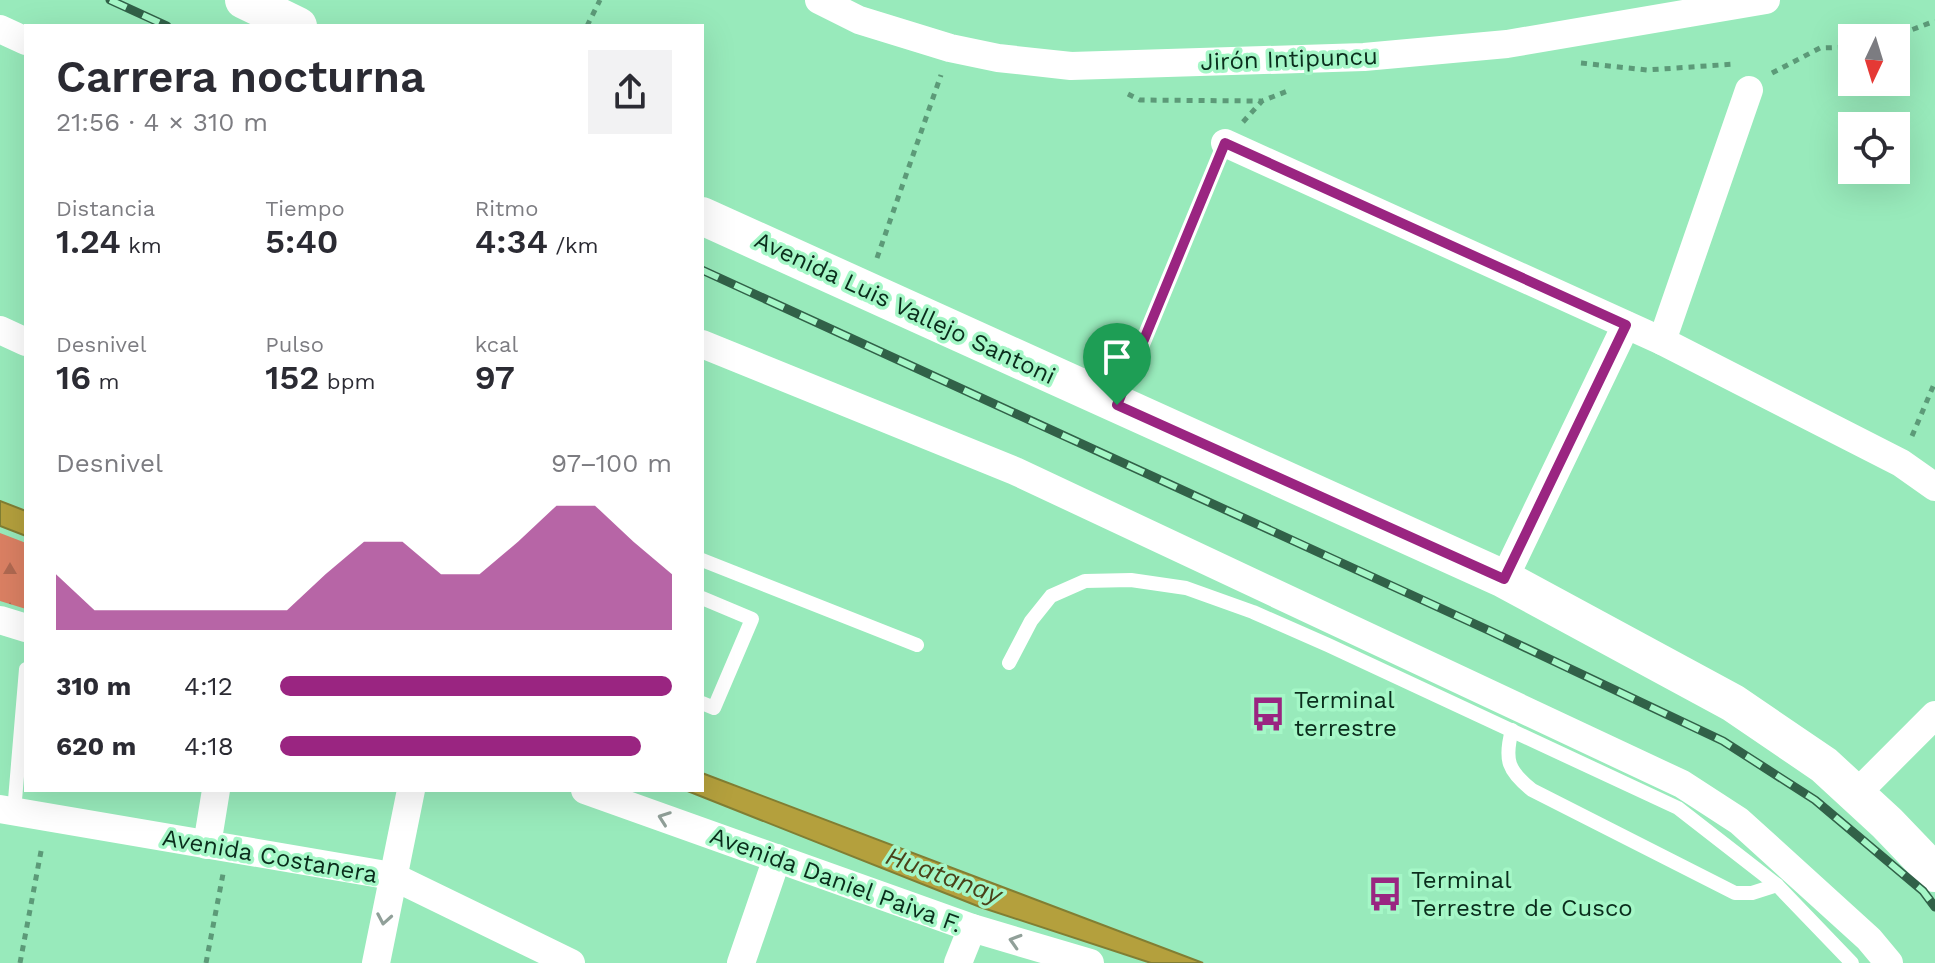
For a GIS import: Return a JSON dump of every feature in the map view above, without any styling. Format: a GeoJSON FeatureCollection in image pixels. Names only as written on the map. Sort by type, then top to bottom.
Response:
{"type":"FeatureCollection","features":[{"type":"Feature","properties":{"kind":"street"},"geometry":{"type":"LineString","coordinates":[[244,0],[294,24]]}},
{"type":"Feature","properties":{"kind":"street","name":"Jirón Intipuncu"},"geometry":{"type":"LineString","coordinates":[[819,0],[859,20],[950,48],[998,58],[1071,66],[1364,57],[1538,39],[1766,0]]}},
{"type":"Feature","properties":{"kind":"street"},"geometry":{"type":"LineString","coordinates":[[0,29],[24,40]]}},
{"type":"Feature","properties":{"kind":"street"},"geometry":{"type":"LineString","coordinates":[[1662,341],[1752,75]]}},
{"type":"Feature","properties":{"kind":"street"},"geometry":{"type":"LineString","coordinates":[[1225,143],[1662,341],[1901,463],[1935,487]]}},
{"type":"Feature","properties":{"kind":"street","name":"Avenida Luis Vallejo Santoni"},"geometry":{"type":"LineString","coordinates":[[704,217],[1504,579],[1733,703],[1824,765],[1935,873]]}},
{"type":"Feature","properties":{"kind":"street"},"geometry":{"type":"LineString","coordinates":[[1504,579],[1626,325]]}},
{"type":"Feature","properties":{"kind":"street"},"geometry":{"type":"LineString","coordinates":[[0,330],[24,341]]}},
{"type":"Feature","properties":{"kind":"street"},"geometry":{"type":"LineString","coordinates":[[704,345],[1015,471],[1682,784],[1739,821],[1869,939],[1889,963]]}},
{"type":"Feature","properties":{"kind":"street"},"geometry":{"type":"LineString","coordinates":[[0,620],[24,627]]}},
{"type":"Feature","properties":{"kind":"street"},"geometry":{"type":"LineString","coordinates":[[1856,794],[1935,715]]}},
{"type":"Feature","properties":{"kind":"street"},"geometry":{"type":"LineString","coordinates":[[216,792],[217,847]]}},
{"type":"Feature","properties":{"kind":"street"},"geometry":{"type":"LineString","coordinates":[[376,963],[411,792]]}},
{"type":"Feature","properties":{"kind":"street","name":"Avenida Daniel Paiva F."},"geometry":{"type":"LineString","coordinates":[[591,792],[972,928],[1090,963]]}},
{"type":"Feature","properties":{"kind":"street","name":"Avenida Costanera"},"geometry":{"type":"LineString","coordinates":[[7,810],[392,876],[571,963]]}},
{"type":"Feature","properties":{"kind":"street"},"geometry":{"type":"LineString","coordinates":[[741,963],[777,858]]}},
{"type":"Feature","properties":{"kind":"street"},"geometry":{"type":"LineString","coordinates":[[958,963],[972,928]]}},
{"type":"Feature","properties":{"kind":"lane"},"geometry":{"type":"LineString","coordinates":[[704,561],[917,645]]}},
{"type":"Feature","properties":{"kind":"lane"},"geometry":{"type":"LineString","coordinates":[[1009,663],[1031,621],[1051,596],[1085,581],[1131,580],[1186,588],[1253,612],[1678,808],[1777,885],[1852,963]]}},
{"type":"Feature","properties":{"kind":"lane"},"geometry":{"type":"LineString","coordinates":[[704,599],[752,619],[714,708],[704,704]]}},
{"type":"Feature","properties":{"kind":"lane"},"geometry":{"type":"LineString","coordinates":[[7,810],[24,684]]}},
{"type":"Feature","properties":{"kind":"lane"},"geometry":{"type":"LineString","coordinates":[[1512,730],[1507,750],[1513,774],[1532,790],[1735,893],[1752,893],[1777,885]]}},
{"type":"Feature","properties":{"kind":"path"},"geometry":{"type":"LineString","coordinates":[[588,24],[600,0]]}},
{"type":"Feature","properties":{"kind":"path"},"geometry":{"type":"LineString","coordinates":[[1910,30],[1935,21]]}},
{"type":"Feature","properties":{"kind":"path"},"geometry":{"type":"LineString","coordinates":[[1538,39],[1575,62],[1647,70],[1732,64],[1752,75],[1775,70],[1820,48],[1838,47]]}},
{"type":"Feature","properties":{"kind":"path"},"geometry":{"type":"LineString","coordinates":[[866,290],[950,48]]}},
{"type":"Feature","properties":{"kind":"path"},"geometry":{"type":"LineString","coordinates":[[1752,75],[1775,70]]}},
{"type":"Feature","properties":{"kind":"path"},"geometry":{"type":"LineString","coordinates":[[1117,405],[1225,143],[1262,101],[1291,89]]}},
{"type":"Feature","properties":{"kind":"path"},"geometry":{"type":"LineString","coordinates":[[1901,463],[1935,382]]}},
{"type":"Feature","properties":{"kind":"path"},"geometry":{"type":"LineString","coordinates":[[20,963],[47,818]]}},
{"type":"Feature","properties":{"kind":"path"},"geometry":{"type":"LineString","coordinates":[[206,963],[217,847]]}},
{"type":"Feature","properties":{"kind":"green space"},"geometry":{"type":"Polygon","coordinates":[[[0,533],[24,542],[24,608],[0,601],[0,533]]]}},
{"type":"Feature","properties":{"kind":"water"},"geometry":{"type":"Polygon","coordinates":[[[0,501],[24,510],[24,535],[0,526],[0,501]]]}},
{"type":"Feature","properties":{"kind":"water","name":"Huatanay"},"geometry":{"type":"Polygon","coordinates":[[[704,774],[1203,963],[1151,963],[980,907],[690,792],[704,792],[704,774]]]}},
{"type":"Feature","properties":{"kind":"railway"},"geometry":{"type":"LineString","coordinates":[[110,0],[163,24]]}},
{"type":"Feature","properties":{"kind":"railway"},"geometry":{"type":"LineString","coordinates":[[704,271],[1723,741],[1815,800],[1923,891],[1935,907]]}},
{"type":"Feature","properties":{"kind":"place","name":"Terminal terrestre"},"geometry":{"type":"Point","coordinates":[1268,714]}},
{"type":"Feature","properties":{"kind":"place","name":"Terminal Terrestre de Cusco"},"geometry":{"type":"Point","coordinates":[1385,894]}},
{"type":"Feature","properties":{"kind":"route"},"geometry":{"type":"LineString","coordinates":[[1225,143],[1626,325],[1504,579],[1117,405],[1225,143]]}}]}
